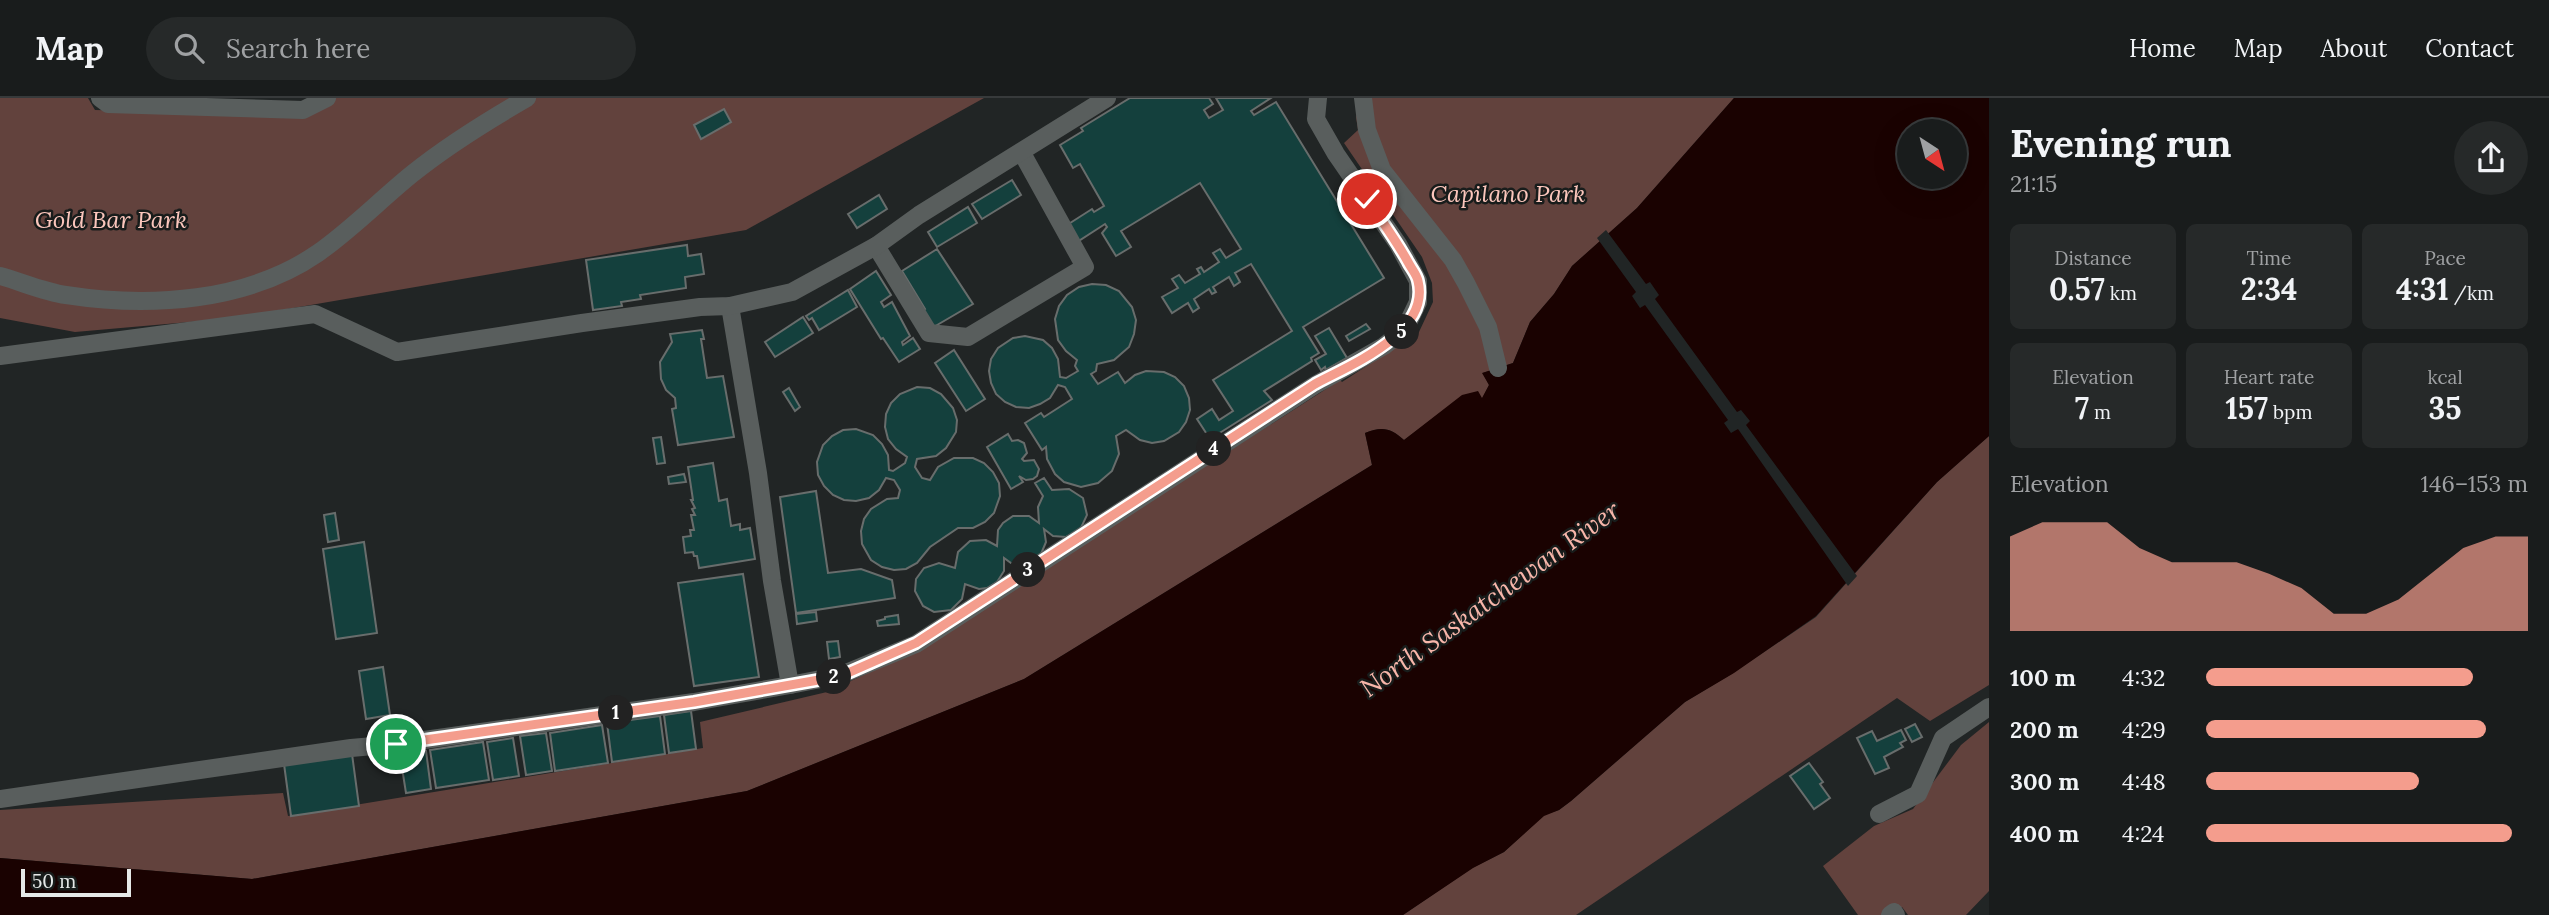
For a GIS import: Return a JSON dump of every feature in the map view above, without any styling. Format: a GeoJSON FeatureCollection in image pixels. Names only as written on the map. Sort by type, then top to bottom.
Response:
{"type":"FeatureCollection","features":[{"type":"Feature","properties":{"kind":"street"},"geometry":{"type":"LineString","coordinates":[[100,98],[108,104],[303,110],[327,98]]}},
{"type":"Feature","properties":{"kind":"street"},"geometry":{"type":"LineString","coordinates":[[0,276],[64,295],[117,301],[162,301],[208,296],[244,286],[276,275],[315,254],[364,217],[440,152],[471,130],[527,98]]}},
{"type":"Feature","properties":{"kind":"street"},"geometry":{"type":"LineString","coordinates":[[0,356],[315,314],[397,352],[596,321],[701,307],[730,306],[792,292],[876,246],[919,215],[1107,98]]}},
{"type":"Feature","properties":{"kind":"street"},"geometry":{"type":"LineString","coordinates":[[0,799],[694,702],[841,676],[916,643],[1315,384],[1384,346],[1405,329],[1418,302],[1418,281],[1398,244],[1326,138],[1316,118],[1318,98]]}},
{"type":"Feature","properties":{"kind":"street"},"geometry":{"type":"LineString","coordinates":[[1363,98],[1367,130],[1382,170],[1453,260],[1488,327],[1498,368]]}},
{"type":"Feature","properties":{"kind":"street"},"geometry":{"type":"LineString","coordinates":[[876,246],[929,333],[968,337],[1085,267],[1022,153]]}},
{"type":"Feature","properties":{"kind":"street"},"geometry":{"type":"LineString","coordinates":[[730,306],[790,685]]}},
{"type":"Feature","properties":{"kind":"street"},"geometry":{"type":"LineString","coordinates":[[1879,814],[1918,794],[1943,738],[1989,707]]}},
{"type":"Feature","properties":{"kind":"street"},"geometry":{"type":"LineString","coordinates":[[1890,915],[1894,912],[1896,915]]}},
{"type":"Feature","properties":{"kind":"green space","name":"Gold Bar Park"},"geometry":{"type":"Polygon","coordinates":[[[0,98],[88,98],[95,110],[305,115],[316,112],[336,98],[984,98],[746,230],[235,318],[75,332],[0,318],[0,98]]]}},
{"type":"Feature","properties":{"kind":"green space","name":"Capilano Park"},"geometry":{"type":"Polygon","coordinates":[[[1361,98],[1734,98],[1637,208],[1572,266],[1554,294],[1530,322],[1513,363],[1483,373],[1489,385],[1482,399],[1440,413],[1404,440],[1386,429],[1365,433],[1372,465],[1024,679],[747,791],[252,879],[0,858],[0,810],[283,793],[288,816],[703,748],[700,722],[827,692],[922,648],[1419,332],[1433,302],[1432,283],[1422,257],[1344,143],[1358,130],[1356,117],[1361,98]]]}},
{"type":"Feature","properties":{"kind":"green space"},"geometry":{"type":"Polygon","coordinates":[[[1989,436],[1989,685],[1930,721],[1897,698],[1576,915],[1403,915],[1472,868],[1504,852],[1544,815],[1559,810],[1571,801],[1685,702],[1816,617],[1937,482],[1989,436]]]}},
{"type":"Feature","properties":{"kind":"green space"},"geometry":{"type":"Polygon","coordinates":[[[1989,722],[1989,891],[1966,915],[1908,915],[1902,907],[1890,915],[1858,915],[1823,866],[1874,826],[1913,809],[1961,745],[1989,722]]]}},
{"type":"Feature","properties":{"kind":"water","name":"North Saskatchewan River"},"geometry":{"type":"Polygon","coordinates":[[[1734,98],[1989,98],[1989,436],[1937,482],[1816,616],[1734,673],[1685,702],[1571,801],[1544,816],[1504,852],[1473,868],[1403,915],[0,915],[0,858],[252,879],[747,791],[1024,679],[1372,465],[1365,433],[1386,429],[1404,440],[1462,395],[1478,391],[1482,398],[1489,385],[1482,373],[1513,363],[1530,322],[1554,294],[1572,266],[1637,208],[1734,98]]]}},
{"type":"Feature","properties":{"kind":"pier"},"geometry":{"type":"Polygon","coordinates":[[[1606,230],[1646,284],[1650,282],[1659,295],[1655,299],[1737,412],[1741,410],[1750,421],[1746,425],[1857,576],[1848,586],[1738,429],[1731,433],[1724,423],[1728,420],[1645,305],[1640,308],[1632,296],[1636,292],[1597,238],[1606,230]]]}},
{"type":"Feature","properties":{"kind":"building"},"geometry":{"type":"Polygon","coordinates":[[[1130,98],[1209,98],[1213,104],[1204,110],[1209,118],[1223,110],[1216,98],[1271,98],[1251,111],[1254,115],[1276,102],[1384,278],[1303,327],[1319,353],[1311,358],[1312,361],[1264,391],[1272,400],[1210,439],[1197,419],[1212,409],[1219,420],[1233,411],[1213,380],[1292,331],[1251,264],[1235,273],[1240,282],[1234,286],[1229,277],[1213,287],[1216,292],[1212,294],[1209,289],[1194,299],[1199,308],[1193,312],[1188,303],[1172,313],[1162,297],[1178,288],[1172,279],[1179,275],[1185,283],[1200,274],[1197,269],[1201,267],[1204,272],[1219,262],[1213,253],[1220,249],[1226,258],[1241,249],[1200,183],[1121,231],[1131,247],[1116,256],[1102,233],[1107,227],[1105,224],[1077,242],[1067,225],[1092,209],[1094,212],[1104,206],[1080,164],[1073,168],[1060,145],[1083,131],[1081,128],[1130,98]]]}},
{"type":"Feature","properties":{"kind":"building"},"geometry":{"type":"Polygon","coordinates":[[[724,109],[731,122],[701,139],[694,125],[724,109]]]}},
{"type":"Feature","properties":{"kind":"building"},"geometry":{"type":"Polygon","coordinates":[[[1012,180],[1021,195],[982,219],[972,204],[1012,180]]]}},
{"type":"Feature","properties":{"kind":"building"},"geometry":{"type":"Polygon","coordinates":[[[879,195],[887,209],[857,228],[848,214],[879,195]]]}},
{"type":"Feature","properties":{"kind":"building"},"geometry":{"type":"Polygon","coordinates":[[[968,207],[977,223],[937,247],[928,232],[968,207]]]}},
{"type":"Feature","properties":{"kind":"building"},"geometry":{"type":"Polygon","coordinates":[[[687,245],[688,256],[701,254],[704,274],[685,277],[686,288],[640,295],[641,299],[621,302],[622,306],[593,310],[586,260],[687,245]]]}},
{"type":"Feature","properties":{"kind":"building"},"geometry":{"type":"Polygon","coordinates":[[[937,249],[973,304],[932,328],[922,311],[925,309],[902,271],[937,249]]]}},
{"type":"Feature","properties":{"kind":"building"},"geometry":{"type":"Polygon","coordinates":[[[876,271],[891,295],[881,302],[884,307],[892,302],[910,336],[902,342],[903,345],[913,338],[920,349],[899,362],[883,338],[881,339],[850,289],[876,271]]]}},
{"type":"Feature","properties":{"kind":"building"},"geometry":{"type":"Polygon","coordinates":[[[1106,285],[1119,291],[1132,307],[1136,320],[1129,347],[1114,360],[1097,364],[1096,371],[1091,374],[1098,384],[1118,372],[1125,383],[1146,371],[1164,372],[1175,377],[1184,386],[1190,410],[1179,432],[1164,441],[1152,443],[1140,440],[1126,430],[1116,436],[1119,454],[1112,471],[1098,483],[1081,487],[1064,482],[1055,474],[1047,459],[1046,447],[1042,450],[1025,423],[1041,413],[1044,417],[1072,399],[1065,387],[1058,385],[1050,398],[1040,404],[1029,408],[1016,407],[996,394],[989,371],[991,359],[998,348],[1013,338],[1025,336],[1043,340],[1052,348],[1058,359],[1060,377],[1066,378],[1078,371],[1075,366],[1077,360],[1058,340],[1055,319],[1059,306],[1067,295],[1079,287],[1106,285]]]}},
{"type":"Feature","properties":{"kind":"building"},"geometry":{"type":"Polygon","coordinates":[[[848,290],[857,307],[819,330],[812,318],[809,320],[806,316],[848,290]]]}},
{"type":"Feature","properties":{"kind":"building"},"geometry":{"type":"Polygon","coordinates":[[[803,317],[813,333],[775,357],[765,342],[803,317]]]}},
{"type":"Feature","properties":{"kind":"building"},"geometry":{"type":"Polygon","coordinates":[[[1366,324],[1370,329],[1349,341],[1346,336],[1366,324]]]}},
{"type":"Feature","properties":{"kind":"building"},"geometry":{"type":"Polygon","coordinates":[[[1329,328],[1347,358],[1321,370],[1315,360],[1326,354],[1315,336],[1329,328]]]}},
{"type":"Feature","properties":{"kind":"building"},"geometry":{"type":"Polygon","coordinates":[[[702,330],[707,378],[723,376],[734,437],[678,445],[672,409],[676,408],[675,398],[666,390],[661,379],[660,362],[672,342],[670,334],[702,330]]]}},
{"type":"Feature","properties":{"kind":"building"},"geometry":{"type":"Polygon","coordinates":[[[954,350],[985,399],[966,411],[935,363],[954,350]]]}},
{"type":"Feature","properties":{"kind":"building"},"geometry":{"type":"Polygon","coordinates":[[[917,387],[930,388],[941,394],[953,408],[957,420],[956,432],[946,448],[936,456],[917,459],[915,467],[922,478],[930,480],[938,467],[954,458],[973,458],[984,463],[993,472],[999,483],[1000,496],[994,513],[985,522],[973,528],[958,528],[930,547],[917,563],[906,569],[894,570],[871,560],[862,544],[861,531],[864,519],[871,509],[887,499],[898,498],[900,490],[894,480],[886,478],[879,490],[869,498],[844,500],[833,495],[824,486],[818,475],[817,462],[823,445],[832,436],[843,430],[856,429],[873,435],[882,444],[888,455],[889,470],[893,471],[905,463],[907,457],[888,439],[886,414],[891,403],[900,394],[917,387]]]}},
{"type":"Feature","properties":{"kind":"building"},"geometry":{"type":"Polygon","coordinates":[[[789,388],[800,407],[795,411],[783,392],[789,388]]]}},
{"type":"Feature","properties":{"kind":"building"},"geometry":{"type":"Polygon","coordinates":[[[1008,434],[1012,441],[1024,443],[1027,453],[1022,459],[1034,460],[1039,469],[1033,479],[1026,480],[1019,476],[1023,482],[1011,489],[987,447],[1008,434]]]}},
{"type":"Feature","properties":{"kind":"building"},"geometry":{"type":"Polygon","coordinates":[[[661,437],[665,463],[657,464],[653,438],[661,437]]]}},
{"type":"Feature","properties":{"kind":"building"},"geometry":{"type":"Polygon","coordinates":[[[713,463],[719,501],[727,499],[731,526],[740,524],[740,530],[750,528],[755,559],[699,568],[697,556],[694,556],[693,552],[685,553],[683,537],[691,536],[690,530],[694,530],[691,515],[695,515],[692,509],[695,508],[691,500],[688,467],[713,463]]]}},
{"type":"Feature","properties":{"kind":"building"},"geometry":{"type":"Polygon","coordinates":[[[684,474],[686,482],[669,484],[668,477],[684,474]]]}},
{"type":"Feature","properties":{"kind":"building"},"geometry":{"type":"Polygon","coordinates":[[[1044,478],[1052,490],[1069,489],[1083,498],[1087,515],[1080,530],[1066,537],[1053,536],[1044,529],[1046,542],[1041,554],[1024,564],[1011,563],[1004,558],[1004,571],[997,582],[979,589],[965,584],[962,599],[951,610],[934,612],[923,606],[915,591],[916,579],[924,568],[939,563],[955,568],[958,552],[970,541],[986,540],[997,546],[998,530],[1013,516],[1029,516],[1039,523],[1038,507],[1043,496],[1035,483],[1044,478]]]}},
{"type":"Feature","properties":{"kind":"building"},"geometry":{"type":"Polygon","coordinates":[[[816,491],[828,573],[861,569],[892,580],[895,598],[796,613],[780,497],[816,491]]]}},
{"type":"Feature","properties":{"kind":"building"},"geometry":{"type":"Polygon","coordinates":[[[335,513],[339,540],[328,542],[324,515],[335,513]]]}},
{"type":"Feature","properties":{"kind":"building"},"geometry":{"type":"Polygon","coordinates":[[[364,542],[377,633],[336,639],[323,549],[364,542]]]}},
{"type":"Feature","properties":{"kind":"building"},"geometry":{"type":"Polygon","coordinates":[[[743,574],[759,677],[694,686],[678,583],[743,574]]]}},
{"type":"Feature","properties":{"kind":"building"},"geometry":{"type":"Polygon","coordinates":[[[816,612],[817,621],[797,624],[796,614],[816,612]]]}},
{"type":"Feature","properties":{"kind":"building"},"geometry":{"type":"Polygon","coordinates":[[[898,615],[899,624],[878,626],[877,621],[898,615]]]}},
{"type":"Feature","properties":{"kind":"building"},"geometry":{"type":"Polygon","coordinates":[[[838,641],[840,657],[829,659],[827,642],[838,641]]]}},
{"type":"Feature","properties":{"kind":"building"},"geometry":{"type":"Polygon","coordinates":[[[383,667],[390,715],[366,719],[359,671],[383,667]]]}},
{"type":"Feature","properties":{"kind":"building"},"geometry":{"type":"Polygon","coordinates":[[[691,711],[696,749],[669,753],[664,715],[691,711]]]}},
{"type":"Feature","properties":{"kind":"building"},"geometry":{"type":"Polygon","coordinates":[[[660,716],[665,754],[612,762],[607,723],[660,716]]]}},
{"type":"Feature","properties":{"kind":"building"},"geometry":{"type":"Polygon","coordinates":[[[1915,724],[1922,737],[1912,742],[1905,729],[1915,724]]]}},
{"type":"Feature","properties":{"kind":"building"},"geometry":{"type":"Polygon","coordinates":[[[602,725],[608,763],[555,771],[550,733],[602,725]]]}},
{"type":"Feature","properties":{"kind":"building"},"geometry":{"type":"Polygon","coordinates":[[[1901,730],[1906,740],[1900,743],[1903,747],[1884,757],[1889,768],[1875,774],[1857,738],[1872,731],[1877,741],[1901,730]]]}},
{"type":"Feature","properties":{"kind":"building"},"geometry":{"type":"Polygon","coordinates":[[[546,733],[552,771],[526,775],[520,736],[546,733]]]}},
{"type":"Feature","properties":{"kind":"building"},"geometry":{"type":"Polygon","coordinates":[[[513,738],[519,776],[493,780],[487,742],[513,738]]]}},
{"type":"Feature","properties":{"kind":"building"},"geometry":{"type":"Polygon","coordinates":[[[483,742],[489,780],[436,788],[430,750],[483,742]]]}},
{"type":"Feature","properties":{"kind":"building"},"geometry":{"type":"Polygon","coordinates":[[[426,751],[431,789],[406,793],[400,755],[426,751]]]}},
{"type":"Feature","properties":{"kind":"building"},"geometry":{"type":"Polygon","coordinates":[[[352,754],[359,806],[291,816],[284,764],[352,754]]]}},
{"type":"Feature","properties":{"kind":"building"},"geometry":{"type":"Polygon","coordinates":[[[1809,763],[1823,782],[1820,784],[1830,798],[1814,809],[1790,776],[1809,763]]]}},
{"type":"Feature","properties":{"kind":"route"},"geometry":{"type":"LineString","coordinates":[[396,744],[694,702],[841,676],[916,643],[1315,384],[1384,346],[1405,329],[1418,302],[1418,281],[1398,244],[1367,199]]}}]}
